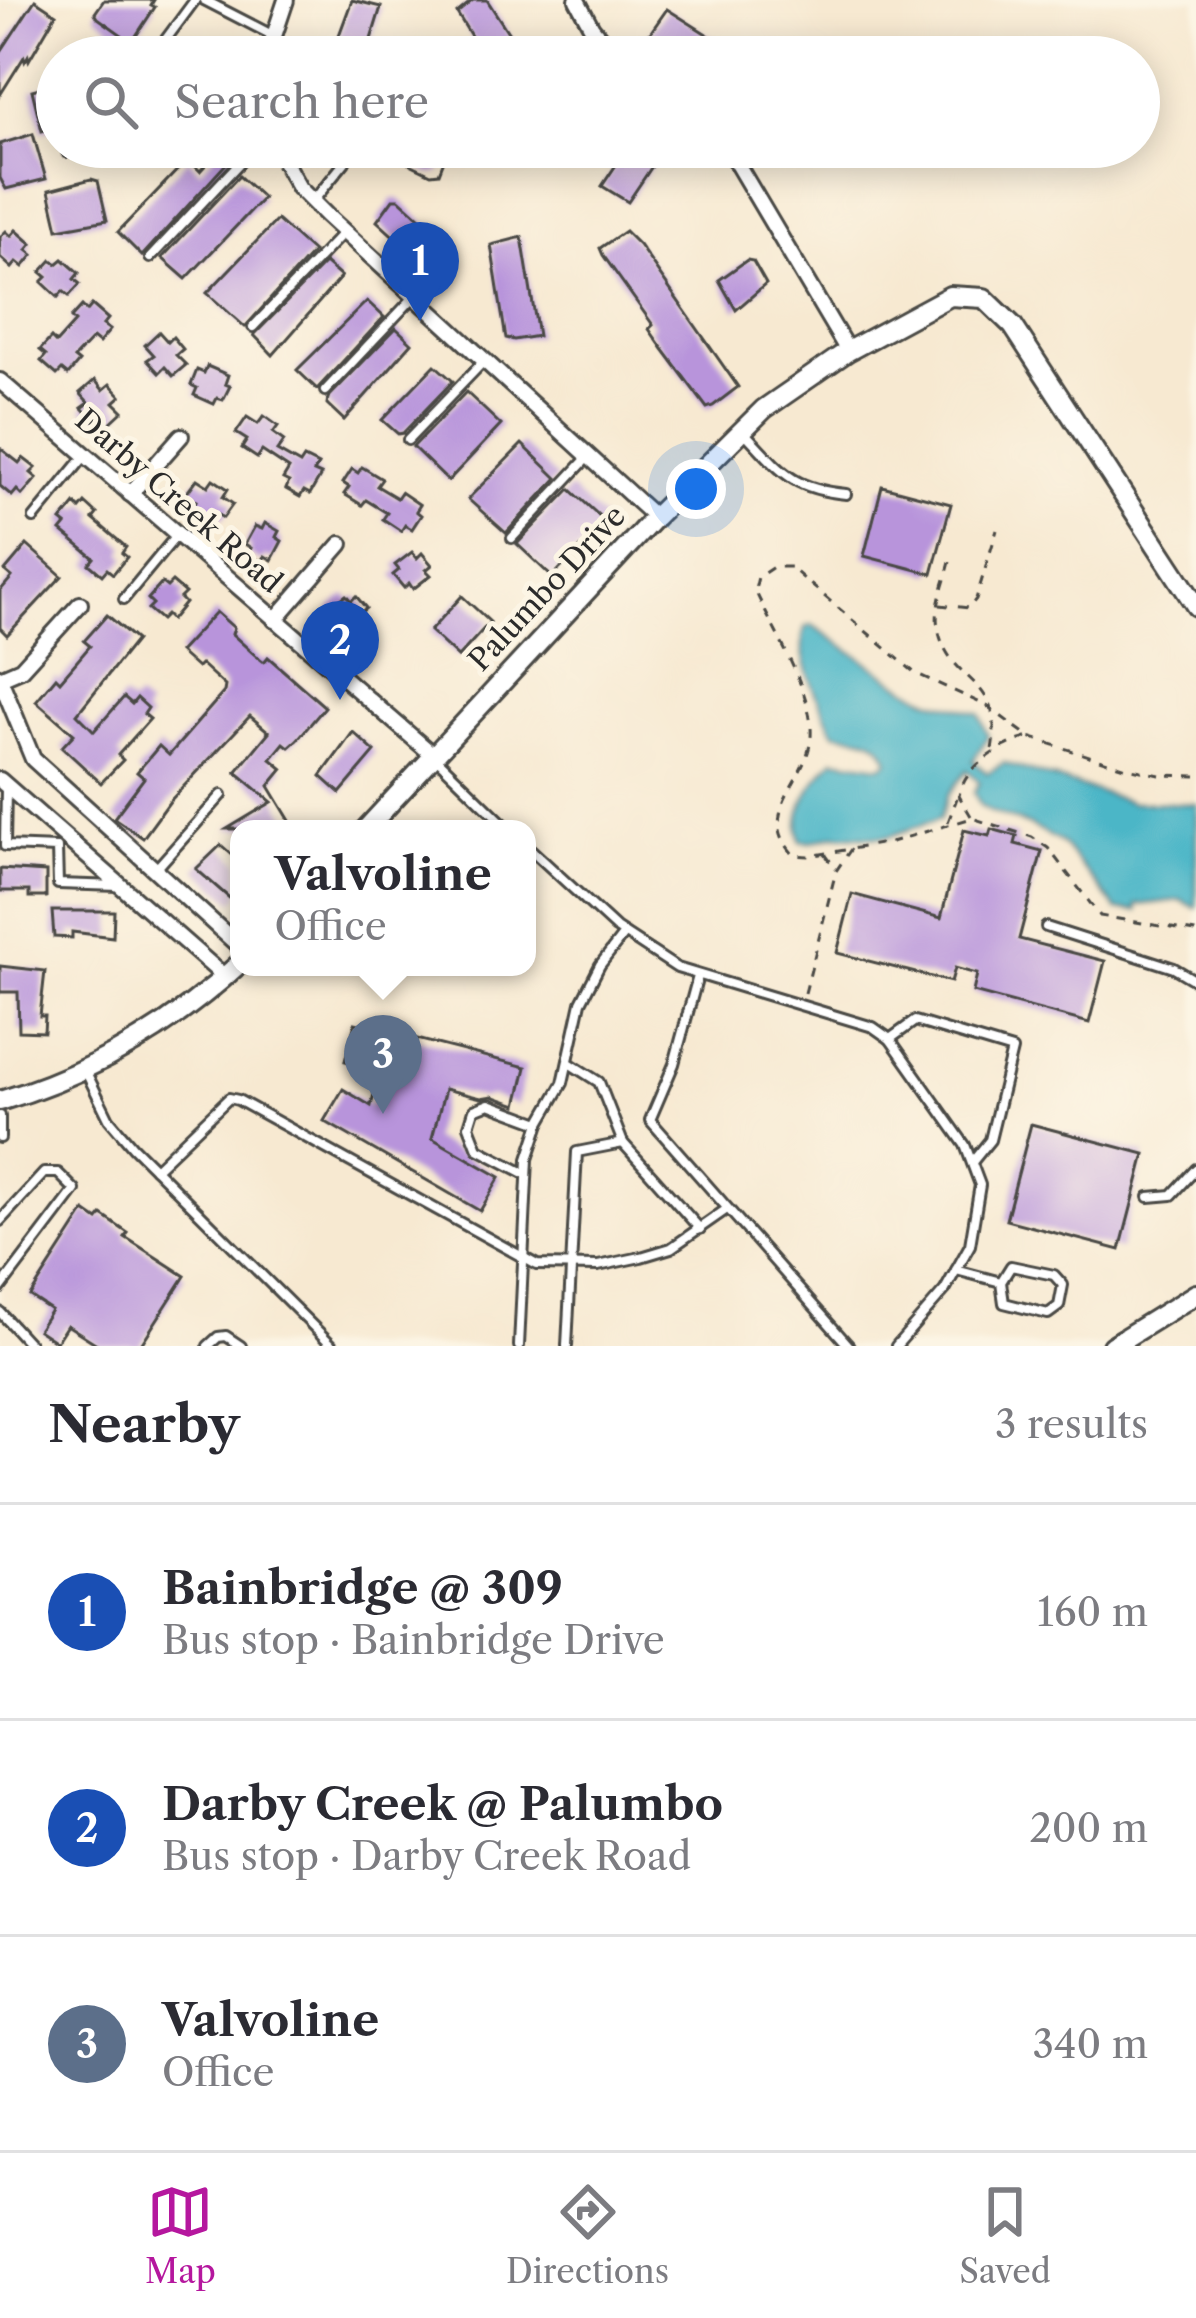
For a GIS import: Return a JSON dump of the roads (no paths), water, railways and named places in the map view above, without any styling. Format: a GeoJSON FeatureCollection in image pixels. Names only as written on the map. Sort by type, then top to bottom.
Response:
{"type":"FeatureCollection","features":[{"type":"Feature","properties":{"kind":"street"},"geometry":{"type":"LineString","coordinates":[[272,34],[286,0]]}},
{"type":"Feature","properties":{"kind":"street"},"geometry":{"type":"LineString","coordinates":[[577,0],[599,36]]}},
{"type":"Feature","properties":{"kind":"street"},"geometry":{"type":"LineString","coordinates":[[288,168],[299,188],[344,232],[655,517]]}},
{"type":"Feature","properties":{"kind":"street"},"geometry":{"type":"LineString","coordinates":[[739,168],[848,351]]}},
{"type":"Feature","properties":{"kind":"street","name":"Palumbo Drive"},"geometry":{"type":"LineString","coordinates":[[374,820],[742,430],[792,387],[935,301],[969,294],[984,298],[1013,326],[1196,606]]}},
{"type":"Feature","properties":{"kind":"street","name":"Darby Creek Road"},"geometry":{"type":"LineString","coordinates":[[0,381],[433,755]]}},
{"type":"Feature","properties":{"kind":"street"},"geometry":{"type":"LineString","coordinates":[[130,494],[181,436]]}},
{"type":"Feature","properties":{"kind":"street"},"geometry":{"type":"LineString","coordinates":[[275,620],[341,544]]}},
{"type":"Feature","properties":{"kind":"street"},"geometry":{"type":"LineString","coordinates":[[80,604],[20,669],[0,678],[33,759],[230,938]]}},
{"type":"Feature","properties":{"kind":"street"},"geometry":{"type":"LineString","coordinates":[[3,783],[62,843],[230,968]]}},
{"type":"Feature","properties":{"kind":"street"},"geometry":{"type":"LineString","coordinates":[[0,1101],[85,1070],[143,1039],[230,972]]}},
{"type":"Feature","properties":{"kind":"street"},"geometry":{"type":"LineString","coordinates":[[1112,1346],[1196,1294]]}},
{"type":"Feature","properties":{"kind":"lane"},"geometry":{"type":"LineString","coordinates":[[170,36],[200,0],[272,34]]}},
{"type":"Feature","properties":{"kind":"lane"},"geometry":{"type":"LineString","coordinates":[[150,258],[235,168]]}},
{"type":"Feature","properties":{"kind":"lane"},"geometry":{"type":"LineString","coordinates":[[313,202],[340,168]]}},
{"type":"Feature","properties":{"kind":"lane"},"geometry":{"type":"LineString","coordinates":[[253,327],[344,232]]}},
{"type":"Feature","properties":{"kind":"lane"},"geometry":{"type":"LineString","coordinates":[[325,391],[414,298]]}},
{"type":"Feature","properties":{"kind":"lane"},"geometry":{"type":"LineString","coordinates":[[408,440],[484,361]]}},
{"type":"Feature","properties":{"kind":"lane"},"geometry":{"type":"LineString","coordinates":[[742,430],[783,473],[810,491],[846,494]]}},
{"type":"Feature","properties":{"kind":"lane"},"geometry":{"type":"LineString","coordinates":[[34,518],[85,455]]}},
{"type":"Feature","properties":{"kind":"lane"},"geometry":{"type":"LineString","coordinates":[[512,538],[589,456]]}},
{"type":"Feature","properties":{"kind":"lane"},"geometry":{"type":"LineString","coordinates":[[124,599],[177,535]]}},
{"type":"Feature","properties":{"kind":"lane"},"geometry":{"type":"LineString","coordinates":[[433,755],[500,820]]}},
{"type":"Feature","properties":{"kind":"lane"},"geometry":{"type":"LineString","coordinates":[[3,783],[5,846],[62,843],[58,884],[121,886]]}},
{"type":"Feature","properties":{"kind":"lane"},"geometry":{"type":"LineString","coordinates":[[155,870],[222,795]]}},
{"type":"Feature","properties":{"kind":"lane"},"geometry":{"type":"LineString","coordinates":[[536,854],[650,953],[698,976],[873,1027],[890,1039],[965,1145],[980,1185],[970,1245],[945,1290],[896,1346]]}},
{"type":"Feature","properties":{"kind":"lane"},"geometry":{"type":"LineString","coordinates":[[1046,927],[1174,968],[1196,981]]}},
{"type":"Feature","properties":{"kind":"lane"},"geometry":{"type":"LineString","coordinates":[[519,1346],[526,1174],[540,1123],[569,1063],[581,1003],[600,964],[624,934]]}},
{"type":"Feature","properties":{"kind":"lane"},"geometry":{"type":"LineString","coordinates":[[698,976],[674,1064],[650,1120],[849,1346]]}},
{"type":"Feature","properties":{"kind":"lane"},"geometry":{"type":"LineString","coordinates":[[890,1039],[915,1021],[1012,1050],[990,1140],[972,1162]]}},
{"type":"Feature","properties":{"kind":"lane"},"geometry":{"type":"LineString","coordinates":[[569,1063],[599,1082],[623,1143],[700,1229]]}},
{"type":"Feature","properties":{"kind":"lane"},"geometry":{"type":"LineString","coordinates":[[85,1070],[109,1119],[333,1346]]}},
{"type":"Feature","properties":{"kind":"lane"},"geometry":{"type":"LineString","coordinates":[[155,1169],[229,1098],[522,1260],[571,1268],[598,1266],[671,1248],[728,1209]]}},
{"type":"Feature","properties":{"kind":"lane"},"geometry":{"type":"LineString","coordinates":[[526,1174],[478,1149],[469,1126],[474,1110],[489,1104],[540,1123]]}},
{"type":"Feature","properties":{"kind":"lane"},"geometry":{"type":"LineString","coordinates":[[0,1116],[0,1138]]}},
{"type":"Feature","properties":{"kind":"lane"},"geometry":{"type":"LineString","coordinates":[[567,1346],[578,1151],[623,1143]]}},
{"type":"Feature","properties":{"kind":"lane"},"geometry":{"type":"LineString","coordinates":[[1149,1197],[1172,1195],[1196,1169]]}},
{"type":"Feature","properties":{"kind":"lane"},"geometry":{"type":"LineString","coordinates":[[0,1221],[44,1173],[58,1173],[75,1190],[0,1289]]}},
{"type":"Feature","properties":{"kind":"lane"},"geometry":{"type":"LineString","coordinates":[[1011,1266],[1054,1275],[1063,1285],[1059,1306],[1048,1314],[1004,1303],[1001,1282],[1011,1266]]}},
{"type":"Feature","properties":{"kind":"lane"},"geometry":{"type":"LineString","coordinates":[[956,1270],[1001,1282]]}},
{"type":"Feature","properties":{"kind":"lane"},"geometry":{"type":"LineString","coordinates":[[0,1312],[31,1346]]}},
{"type":"Feature","properties":{"kind":"lane"},"geometry":{"type":"LineString","coordinates":[[208,1346],[226,1336],[241,1346]]}},
{"type":"Feature","properties":{"kind":"water"},"geometry":{"type":"Polygon","coordinates":[[[812,625],[906,688],[979,713],[988,736],[973,761],[987,773],[1004,763],[1130,802],[1196,804],[1196,908],[1181,900],[1137,905],[1137,911],[1117,910],[1062,843],[981,806],[974,793],[979,782],[967,770],[948,795],[940,819],[887,837],[835,835],[801,841],[802,807],[834,759],[881,766],[889,761],[874,741],[834,732],[803,653],[805,628],[812,625]]]}},
{"type":"Feature","properties":{"kind":"place","name":"Bainbridge @ 309"},"geometry":{"type":"Point","coordinates":[420,321]}},
{"type":"Feature","properties":{"kind":"place","name":"Darby Creek @ Palumbo"},"geometry":{"type":"Point","coordinates":[340,700]}},
{"type":"Feature","properties":{"kind":"place","name":"Valvoline"},"geometry":{"type":"Point","coordinates":[383,1114]}}]}
